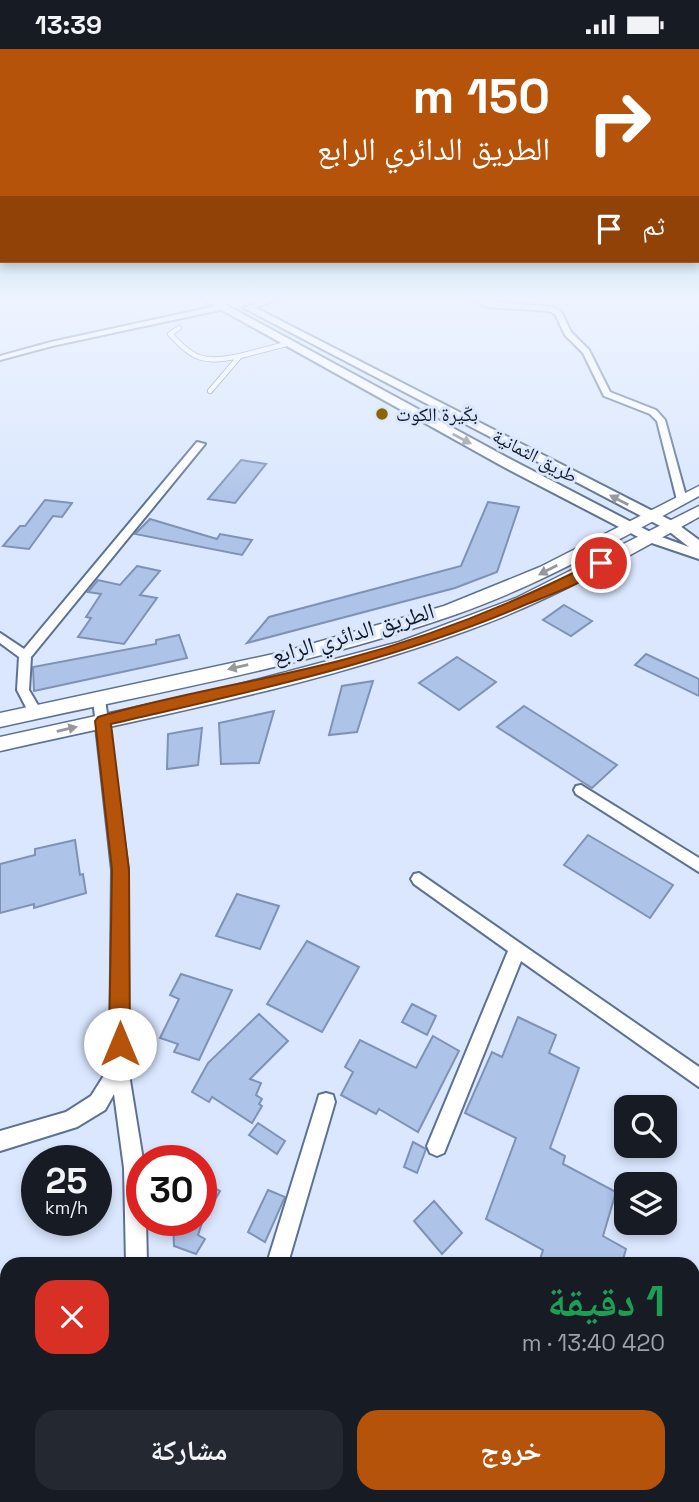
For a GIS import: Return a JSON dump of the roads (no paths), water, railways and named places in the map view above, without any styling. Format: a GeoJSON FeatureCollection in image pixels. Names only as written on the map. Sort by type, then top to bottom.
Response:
{"type":"FeatureCollection","features":[{"type":"Feature","properties":{"kind":"main road","name":"الطريق الدائري الرابع"},"geometry":{"type":"LineString","coordinates":[[0,720],[339,644],[450,609],[534,577],[699,491]]}},
{"type":"Feature","properties":{"kind":"main road","name":"الطريق الدائري الرابع"},"geometry":{"type":"LineString","coordinates":[[0,744],[349,663],[463,627],[552,589],[699,511]]}},
{"type":"Feature","properties":{"kind":"street","name":"طريق الثمانية"},"geometry":{"type":"LineString","coordinates":[[331,368],[651,538],[698,548]]}},
{"type":"Feature","properties":{"kind":"street"},"geometry":{"type":"LineString","coordinates":[[364,368],[671,526],[698,548]]}},
{"type":"Feature","properties":{"kind":"street"},"geometry":{"type":"LineString","coordinates":[[594,368],[607,394],[644,408],[661,420],[682,500]]}},
{"type":"Feature","properties":{"kind":"street"},"geometry":{"type":"LineString","coordinates":[[34,712],[23,690],[24,656],[200,444]]}},
{"type":"Feature","properties":{"kind":"street"},"geometry":{"type":"LineString","coordinates":[[0,637],[24,656]]}},
{"type":"Feature","properties":{"kind":"street"},"geometry":{"type":"LineString","coordinates":[[99,699],[121,870],[119,1068],[134,1168],[137,1257]]}},
{"type":"Feature","properties":{"kind":"street"},"geometry":{"type":"LineString","coordinates":[[581,790],[699,866]]}},
{"type":"Feature","properties":{"kind":"street"},"geometry":{"type":"LineString","coordinates":[[419,879],[699,1078]]}},
{"type":"Feature","properties":{"kind":"street"},"geometry":{"type":"LineString","coordinates":[[437,1146],[517,949]]}},
{"type":"Feature","properties":{"kind":"street"},"geometry":{"type":"LineString","coordinates":[[0,1141],[70,1120],[98,1103],[119,1068]]}},
{"type":"Feature","properties":{"kind":"street"},"geometry":{"type":"LineString","coordinates":[[279,1257],[326,1102]]}},
{"type":"Feature","properties":{"kind":"lane"},"geometry":{"type":"LineString","coordinates":[[210,391],[230,368]]}},
{"type":"Feature","properties":{"kind":"place","name":"بكّيرة الكوت"},"geometry":{"type":"Point","coordinates":[382,414]}}]}
